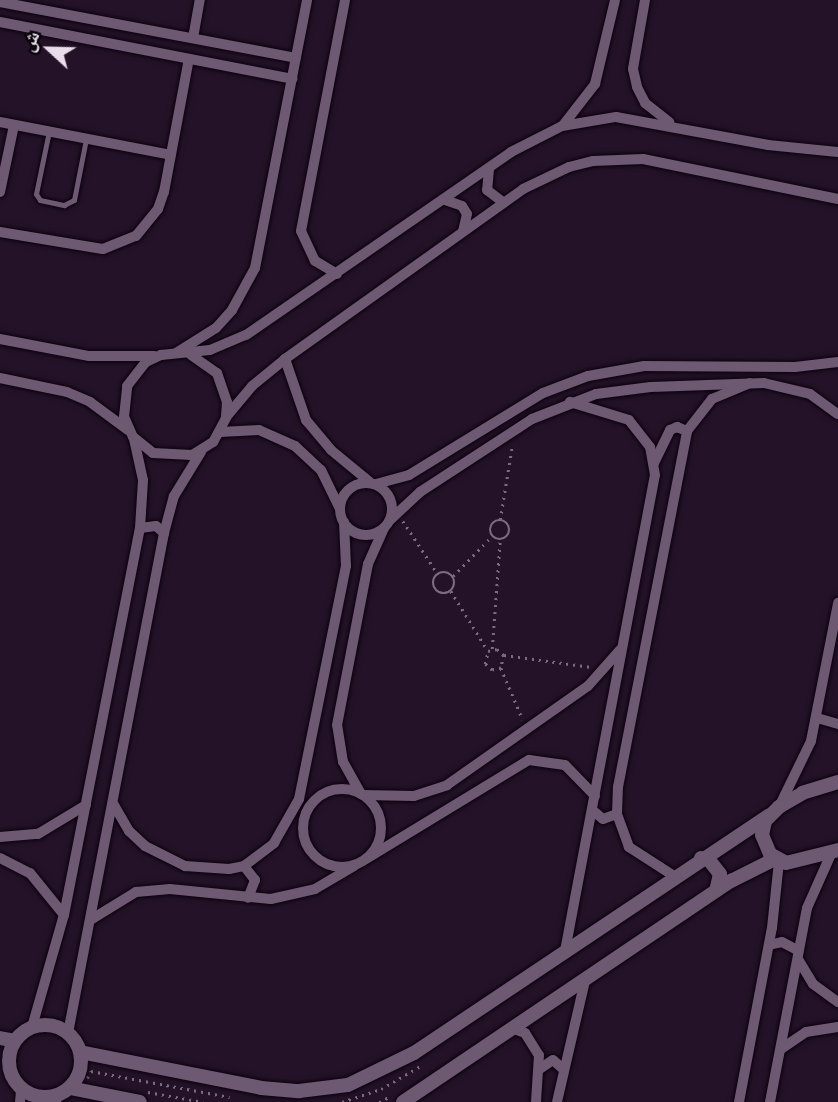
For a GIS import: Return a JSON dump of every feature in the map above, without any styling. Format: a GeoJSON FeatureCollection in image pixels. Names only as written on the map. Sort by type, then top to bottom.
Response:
{"type":"FeatureCollection","features":[{"type":"Feature","properties":{"kind":"street"},"geometry":{"type":"LineString","coordinates":[[194,38],[200,0]]}},
{"type":"Feature","properties":{"kind":"street"},"geometry":{"type":"LineString","coordinates":[[176,353],[224,319],[255,268],[307,0]]}},
{"type":"Feature","properties":{"kind":"street"},"geometry":{"type":"LineString","coordinates":[[337,274],[307,252],[301,231],[345,0]]}},
{"type":"Feature","properties":{"kind":"street"},"geometry":{"type":"LineString","coordinates":[[562,126],[595,84],[615,0]]}},
{"type":"Feature","properties":{"kind":"street"},"geometry":{"type":"LineString","coordinates":[[645,0],[633,69],[637,87],[645,103],[674,125]]}},
{"type":"Feature","properties":{"kind":"street"},"geometry":{"type":"LineString","coordinates":[[0,2],[296,58]]}},
{"type":"Feature","properties":{"kind":"street"},"geometry":{"type":"LineString","coordinates":[[0,22],[292,79]]}},
{"type":"Feature","properties":{"kind":"street"},"geometry":{"type":"LineString","coordinates":[[0,232],[86,248],[120,244],[136,236],[158,209],[189,59]]}},
{"type":"Feature","properties":{"kind":"street"},"geometry":{"type":"LineString","coordinates":[[191,355],[246,335],[489,169],[562,126],[616,117],[674,125],[768,145],[838,152]]}},
{"type":"Feature","properties":{"kind":"street"},"geometry":{"type":"LineString","coordinates":[[0,122],[171,155]]}},
{"type":"Feature","properties":{"kind":"street"},"geometry":{"type":"LineString","coordinates":[[0,192],[14,125]]}},
{"type":"Feature","properties":{"kind":"street"},"geometry":{"type":"LineString","coordinates":[[68,1033],[114,805],[164,533],[174,496],[204,449],[220,432],[226,418],[252,386],[285,359],[463,231],[504,203],[569,167],[618,158],[668,163],[838,199]]}},
{"type":"Feature","properties":{"kind":"street"},"geometry":{"type":"LineString","coordinates":[[489,169],[487,190],[504,203]]}},
{"type":"Feature","properties":{"kind":"street"},"geometry":{"type":"LineString","coordinates":[[445,200],[462,206],[467,223],[463,231]]}},
{"type":"Feature","properties":{"kind":"street"},"geometry":{"type":"LineString","coordinates":[[0,339],[89,356],[176,353],[191,355],[217,373],[227,402],[226,418]]}},
{"type":"Feature","properties":{"kind":"street"},"geometry":{"type":"LineString","coordinates":[[33,1027],[64,915],[140,528],[143,480],[124,409],[127,386],[141,367],[161,355]]}},
{"type":"Feature","properties":{"kind":"street"},"geometry":{"type":"LineString","coordinates":[[285,359],[306,420],[331,450],[374,484],[392,503],[391,520],[368,564],[337,725],[342,762],[362,795],[374,805],[381,834],[366,859]]}},
{"type":"Feature","properties":{"kind":"street"},"geometry":{"type":"LineString","coordinates":[[286,828],[299,799],[346,566],[342,517],[349,490],[409,475],[543,393],[588,376],[671,365],[795,368],[838,362]]}},
{"type":"Feature","properties":{"kind":"street"},"geometry":{"type":"LineString","coordinates":[[791,386],[800,378],[795,368]]}},
{"type":"Feature","properties":{"kind":"street"},"geometry":{"type":"LineString","coordinates":[[0,390],[4,379],[67,392],[111,415],[131,434],[166,457],[204,449]]}},
{"type":"Feature","properties":{"kind":"street"},"geometry":{"type":"LineString","coordinates":[[220,432],[259,430],[295,446],[321,470],[342,517],[367,535],[391,520],[420,492],[515,431],[570,402],[623,389],[750,383],[791,386],[838,414]]}},
{"type":"Feature","properties":{"kind":"street"},"geometry":{"type":"LineString","coordinates":[[674,876],[629,847],[617,814],[687,431],[712,399],[750,383]]}},
{"type":"Feature","properties":{"kind":"street"},"geometry":{"type":"LineString","coordinates":[[565,951],[654,486],[654,463],[650,447],[629,420],[570,402]]}},
{"type":"Feature","properties":{"kind":"street"},"geometry":{"type":"LineString","coordinates":[[654,463],[670,430],[677,426],[687,431]]}},
{"type":"Feature","properties":{"kind":"street"},"geometry":{"type":"LineString","coordinates":[[140,528],[156,527],[164,533]]}},
{"type":"Feature","properties":{"kind":"street"},"geometry":{"type":"LineString","coordinates":[[739,1102],[769,945],[777,860],[763,842],[774,811],[802,763],[817,718],[838,603]]}},
{"type":"Feature","properties":{"kind":"street"},"geometry":{"type":"LineString","coordinates":[[114,805],[129,831],[164,858],[207,869],[244,866],[286,828],[305,817],[321,796],[334,790],[397,798],[431,791],[527,730],[605,669],[624,645]]}},
{"type":"Feature","properties":{"kind":"street"},"geometry":{"type":"LineString","coordinates":[[817,718],[838,724]]}},
{"type":"Feature","properties":{"kind":"street"},"geometry":{"type":"LineString","coordinates":[[92,919],[120,898],[152,889],[248,898],[304,893],[366,859],[529,760],[565,765],[595,796]]}},
{"type":"Feature","properties":{"kind":"street"},"geometry":{"type":"LineString","coordinates":[[80,1052],[261,1088],[299,1091],[348,1085],[414,1053],[674,876],[803,793],[838,782]]}},
{"type":"Feature","properties":{"kind":"street"},"geometry":{"type":"LineString","coordinates":[[299,799],[305,817],[307,845],[315,856],[327,864],[354,866]]}},
{"type":"Feature","properties":{"kind":"street"},"geometry":{"type":"LineString","coordinates":[[64,915],[41,883],[3,859],[5,837],[52,829],[86,805]]}},
{"type":"Feature","properties":{"kind":"street"},"geometry":{"type":"LineString","coordinates":[[592,810],[603,818],[617,814]]}},
{"type":"Feature","properties":{"kind":"street"},"geometry":{"type":"LineString","coordinates":[[398,1098],[514,1029],[716,891],[777,860],[797,862],[834,852]]}},
{"type":"Feature","properties":{"kind":"street"},"geometry":{"type":"LineString","coordinates":[[771,1102],[813,888],[834,852]]}},
{"type":"Feature","properties":{"kind":"street"},"geometry":{"type":"LineString","coordinates":[[701,858],[716,866],[720,874],[716,891]]}},
{"type":"Feature","properties":{"kind":"street"},"geometry":{"type":"LineString","coordinates":[[244,866],[255,880],[248,898]]}},
{"type":"Feature","properties":{"kind":"street"},"geometry":{"type":"LineString","coordinates":[[769,945],[782,942],[798,954],[813,984],[838,1002]]}},
{"type":"Feature","properties":{"kind":"street"},"geometry":{"type":"LineString","coordinates":[[557,1102],[584,981]]}},
{"type":"Feature","properties":{"kind":"street"},"geometry":{"type":"LineString","coordinates":[[48,1025],[68,1033],[80,1052],[79,1075],[70,1088],[57,1099],[21,1096],[6,1077],[7,1039],[33,1027],[48,1025]]}},
{"type":"Feature","properties":{"kind":"street"},"geometry":{"type":"LineString","coordinates":[[780,1049],[806,1032],[838,1027]]}},
{"type":"Feature","properties":{"kind":"street"},"geometry":{"type":"LineString","coordinates":[[514,1029],[533,1043],[541,1068],[536,1102]]}},
{"type":"Feature","properties":{"kind":"street"},"geometry":{"type":"LineString","coordinates":[[541,1068],[553,1060],[564,1070]]}},
{"type":"Feature","properties":{"kind":"street"},"geometry":{"type":"LineString","coordinates":[[70,1088],[140,1096]]}},
{"type":"Feature","properties":{"kind":"lane"},"geometry":{"type":"LineString","coordinates":[[49,131],[36,194],[40,200],[53,203],[67,205],[74,200],[86,139]]}},
{"type":"Feature","properties":{"kind":"path"},"geometry":{"type":"LineString","coordinates":[[492,536],[491,527],[500,520],[515,431]]}},
{"type":"Feature","properties":{"kind":"path"},"geometry":{"type":"LineString","coordinates":[[391,520],[438,574],[453,576]]}},
{"type":"Feature","properties":{"kind":"path"},"geometry":{"type":"LineString","coordinates":[[500,520],[508,523],[510,532],[500,539],[490,650],[484,659],[488,668],[501,668]]}},
{"type":"Feature","properties":{"kind":"path"},"geometry":{"type":"LineString","coordinates":[[492,536],[500,539]]}},
{"type":"Feature","properties":{"kind":"path"},"geometry":{"type":"LineString","coordinates":[[492,536],[453,576],[451,591],[490,650],[504,655],[605,669]]}},
{"type":"Feature","properties":{"kind":"path"},"geometry":{"type":"LineString","coordinates":[[438,574],[435,587],[442,593],[451,591]]}},
{"type":"Feature","properties":{"kind":"path"},"geometry":{"type":"LineString","coordinates":[[504,655],[501,668],[527,730]]}},
{"type":"Feature","properties":{"kind":"path"},"geometry":{"type":"LineString","coordinates":[[345,1102],[381,1089],[433,1058]]}},
{"type":"Feature","properties":{"kind":"path"},"geometry":{"type":"LineString","coordinates":[[90,1081],[87,1076],[91,1071],[237,1098]]}},
{"type":"Feature","properties":{"kind":"path"},"geometry":{"type":"LineString","coordinates":[[140,1096],[203,1102]]}},
{"type":"Feature","properties":{"kind":"path"},"geometry":{"type":"LineString","coordinates":[[379,1102],[398,1098]]}}]}
